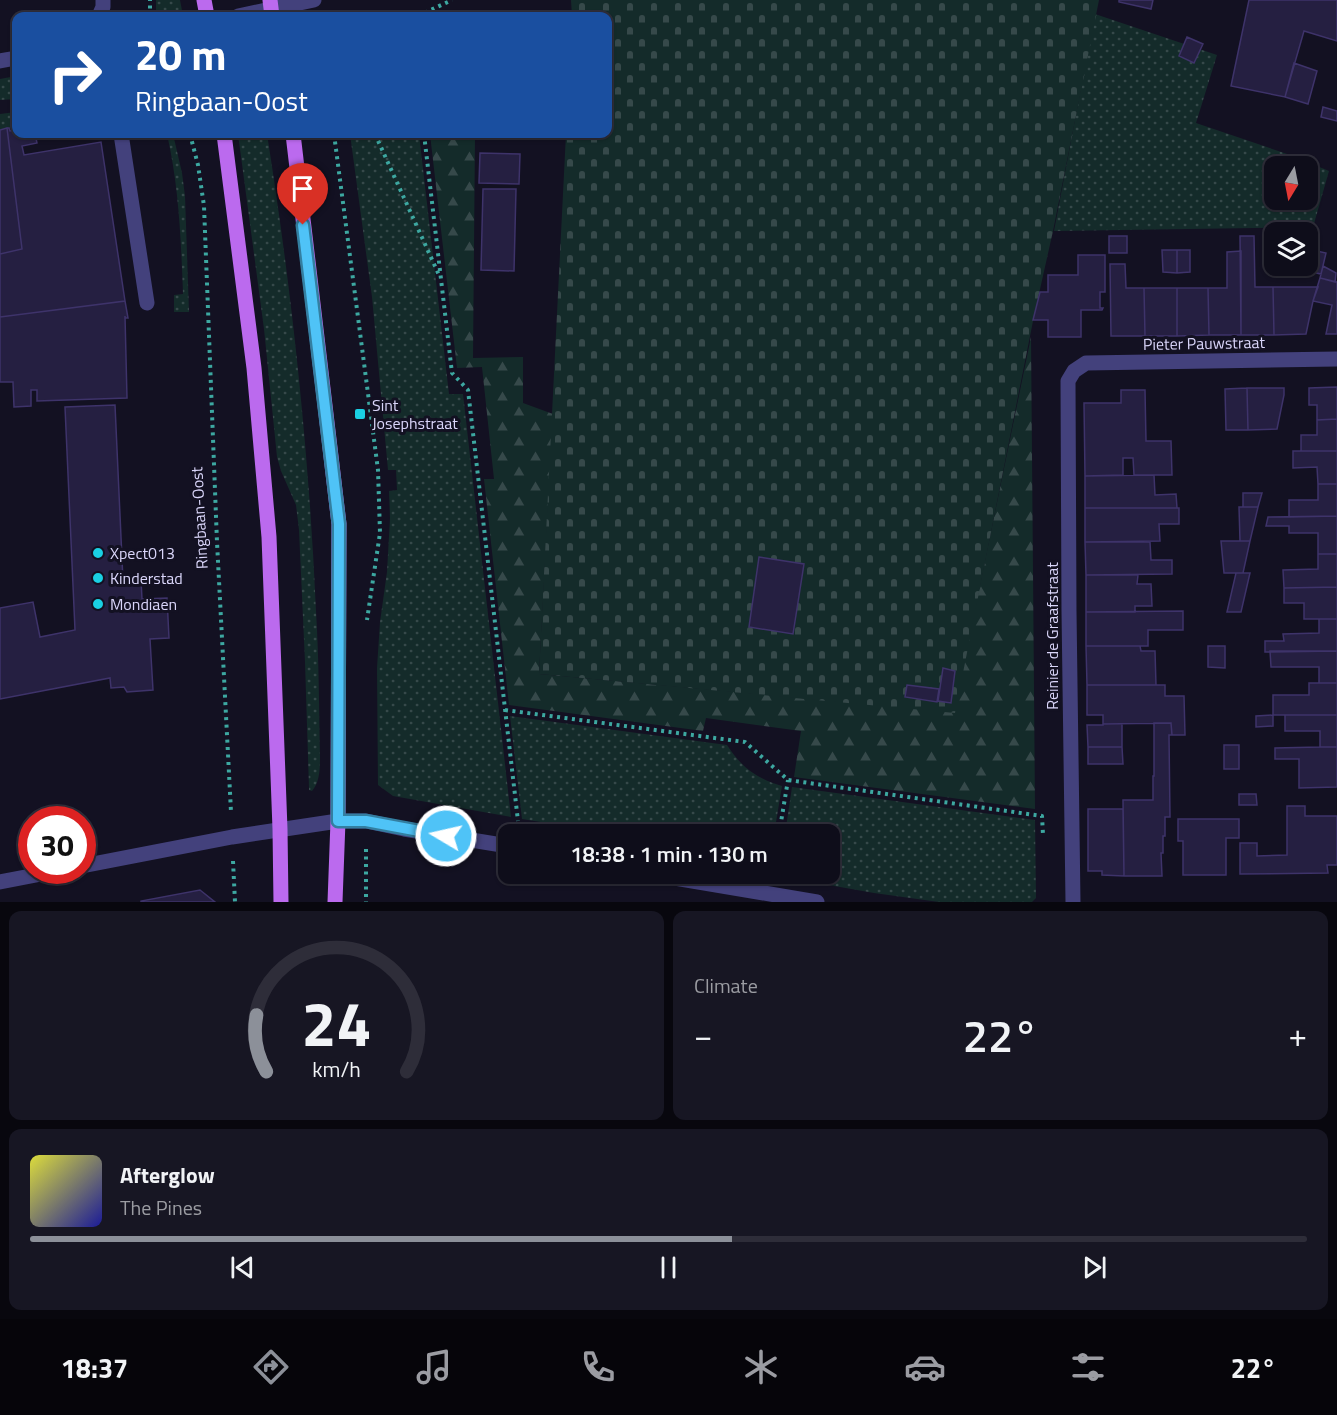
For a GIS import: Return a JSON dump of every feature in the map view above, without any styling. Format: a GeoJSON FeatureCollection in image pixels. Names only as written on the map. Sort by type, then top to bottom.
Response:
{"type":"FeatureCollection","features":[{"type":"Feature","properties":{"kind":"main road"},"geometry":{"type":"LineString","coordinates":[[225,138],[255,368],[270,537],[280,829],[280,902]]}},
{"type":"Feature","properties":{"kind":"main road"},"geometry":{"type":"LineString","coordinates":[[292,138],[339,524],[338,821],[334,902]]}},
{"type":"Feature","properties":{"kind":"street"},"geometry":{"type":"LineString","coordinates":[[271,9],[315,0]]}},
{"type":"Feature","properties":{"kind":"street"},"geometry":{"type":"LineString","coordinates":[[123,138],[147,303]]}},
{"type":"Feature","properties":{"kind":"street","name":"Pieter Pauwstraat"},"geometry":{"type":"LineString","coordinates":[[1074,371],[1086,363],[1337,359]]}},
{"type":"Feature","properties":{"kind":"street","name":"Reinier de Graafstraat"},"geometry":{"type":"LineString","coordinates":[[1073,902],[1068,381],[1074,371]]}},
{"type":"Feature","properties":{"kind":"street"},"geometry":{"type":"LineString","coordinates":[[96,863],[232,837],[338,821],[366,821],[498,844]]}},
{"type":"Feature","properties":{"kind":"street"},"geometry":{"type":"LineString","coordinates":[[0,882],[18,879]]}},
{"type":"Feature","properties":{"kind":"street"},"geometry":{"type":"LineString","coordinates":[[710,884],[817,902]]}},
{"type":"Feature","properties":{"kind":"path"},"geometry":{"type":"LineString","coordinates":[[426,12],[452,0]]}},
{"type":"Feature","properties":{"kind":"path","name":"Ringbaan-Oost"},"geometry":{"type":"LineString","coordinates":[[191,138],[204,206],[235,902]]}},
{"type":"Feature","properties":{"kind":"path"},"geometry":{"type":"LineString","coordinates":[[377,138],[441,280]]}},
{"type":"Feature","properties":{"kind":"path"},"geometry":{"type":"LineString","coordinates":[[424,138],[452,373],[468,390],[518,823]]}},
{"type":"Feature","properties":{"kind":"path"},"geometry":{"type":"LineString","coordinates":[[505,710],[745,742],[788,780],[1042,816],[1044,849],[1071,849]]}},
{"type":"Feature","properties":{"kind":"path"},"geometry":{"type":"LineString","coordinates":[[781,824],[788,780]]}},
{"type":"Feature","properties":{"kind":"green space"},"geometry":{"type":"Polygon","coordinates":[[[156,0],[180,0],[182,12],[156,12],[156,0]]]}},
{"type":"Feature","properties":{"kind":"green space"},"geometry":{"type":"Polygon","coordinates":[[[571,0],[1099,0],[955,713],[539,674],[566,138],[612,138],[612,12],[572,12],[571,0]]]}},
{"type":"Feature","properties":{"kind":"green space"},"geometry":{"type":"Polygon","coordinates":[[[1095,14],[1217,55],[1196,123],[1293,156],[1264,156],[1264,210],[1318,210],[1314,222],[1264,222],[1264,228],[1054,231],[1095,14]]]}},
{"type":"Feature","properties":{"kind":"green space"},"geometry":{"type":"Polygon","coordinates":[[[12,77],[12,99],[0,100],[0,79],[12,77]]]}},
{"type":"Feature","properties":{"kind":"green space"},"geometry":{"type":"Polygon","coordinates":[[[12,112],[12,128],[0,130],[0,114],[12,112]]]}},
{"type":"Feature","properties":{"kind":"green space"},"geometry":{"type":"Polygon","coordinates":[[[168,138],[174,138],[185,196],[189,312],[174,312],[174,295],[183,294],[177,194],[168,138]]]}},
{"type":"Feature","properties":{"kind":"green space"},"geometry":{"type":"Polygon","coordinates":[[[239,138],[268,138],[292,312],[309,491],[317,629],[320,765],[318,779],[312,791],[309,790],[299,530],[296,505],[277,457],[264,329],[239,138]]]}},
{"type":"Feature","properties":{"kind":"green space"},"geometry":{"type":"Polygon","coordinates":[[[351,138],[419,138],[449,394],[463,394],[511,817],[393,796],[378,785],[377,668],[387,572],[389,491],[397,490],[396,470],[388,470],[372,297],[351,138]]]}},
{"type":"Feature","properties":{"kind":"green space"},"geometry":{"type":"Polygon","coordinates":[[[430,138],[475,138],[473,358],[523,357],[523,403],[553,414],[539,674],[954,712],[1031,337],[1035,809],[794,777],[801,731],[706,718],[703,731],[509,705],[484,479],[494,479],[482,367],[457,368],[430,138]]]}},
{"type":"Feature","properties":{"kind":"green space"},"geometry":{"type":"Polygon","coordinates":[[[1318,166],[1329,171],[1318,210],[1318,166]]]}},
{"type":"Feature","properties":{"kind":"green space"},"geometry":{"type":"Polygon","coordinates":[[[510,716],[727,745],[750,771],[782,786],[776,824],[553,824],[522,819],[510,716]]]}},
{"type":"Feature","properties":{"kind":"green space"},"geometry":{"type":"Polygon","coordinates":[[[792,787],[1035,820],[1036,898],[1032,902],[939,902],[823,884],[840,884],[840,824],[786,824],[792,787]]]}},
{"type":"Feature","properties":{"kind":"building"},"geometry":{"type":"Polygon","coordinates":[[[1119,0],[1153,0],[1151,9],[1119,2],[1119,0]]]}},
{"type":"Feature","properties":{"kind":"building"},"geometry":{"type":"Polygon","coordinates":[[[1249,0],[1337,0],[1337,41],[1304,31],[1285,97],[1231,86],[1249,0]]]}},
{"type":"Feature","properties":{"kind":"building"},"geometry":{"type":"Polygon","coordinates":[[[1187,37],[1203,44],[1194,63],[1179,56],[1187,37]]]}},
{"type":"Feature","properties":{"kind":"building"},"geometry":{"type":"Polygon","coordinates":[[[1294,63],[1317,71],[1308,104],[1285,97],[1294,63]]]}},
{"type":"Feature","properties":{"kind":"building"},"geometry":{"type":"Polygon","coordinates":[[[1323,107],[1337,111],[1337,121],[1321,117],[1323,107]]]}},
{"type":"Feature","properties":{"kind":"building"},"geometry":{"type":"Polygon","coordinates":[[[7,128],[12,131],[12,138],[36,138],[37,143],[22,146],[24,155],[101,142],[125,301],[0,317],[0,254],[22,249],[7,128]]]}},
{"type":"Feature","properties":{"kind":"building"},"geometry":{"type":"Polygon","coordinates":[[[7,128],[22,249],[0,254],[0,130],[7,128]]]}},
{"type":"Feature","properties":{"kind":"building"},"geometry":{"type":"Polygon","coordinates":[[[480,153],[520,154],[519,184],[479,183],[480,153]]]}},
{"type":"Feature","properties":{"kind":"building"},"geometry":{"type":"Polygon","coordinates":[[[483,189],[516,189],[514,271],[481,270],[483,189]]]}},
{"type":"Feature","properties":{"kind":"building"},"geometry":{"type":"Polygon","coordinates":[[[1109,236],[1127,236],[1127,253],[1109,253],[1109,236]]]}},
{"type":"Feature","properties":{"kind":"building"},"geometry":{"type":"Polygon","coordinates":[[[1240,236],[1254,236],[1255,287],[1273,287],[1274,335],[1241,335],[1240,236]]]}},
{"type":"Feature","properties":{"kind":"building"},"geometry":{"type":"Polygon","coordinates":[[[1162,250],[1177,250],[1177,273],[1163,272],[1162,250]]]}},
{"type":"Feature","properties":{"kind":"building"},"geometry":{"type":"Polygon","coordinates":[[[1177,250],[1190,250],[1190,272],[1177,273],[1177,250]]]}},
{"type":"Feature","properties":{"kind":"building"},"geometry":{"type":"Polygon","coordinates":[[[1241,251],[1241,335],[1209,335],[1208,288],[1227,288],[1227,252],[1241,251]]]}},
{"type":"Feature","properties":{"kind":"building"},"geometry":{"type":"Polygon","coordinates":[[[1318,251],[1326,253],[1321,274],[1318,273],[1318,251]]]}},
{"type":"Feature","properties":{"kind":"building"},"geometry":{"type":"Polygon","coordinates":[[[1078,255],[1105,255],[1105,292],[1100,292],[1100,308],[1103,308],[1102,310],[1081,310],[1081,337],[1048,337],[1048,320],[1033,320],[1040,292],[1048,292],[1048,275],[1078,275],[1078,255]]]}},
{"type":"Feature","properties":{"kind":"building"},"geometry":{"type":"Polygon","coordinates":[[[1110,264],[1125,264],[1126,288],[1144,288],[1145,336],[1111,336],[1110,264]]]}},
{"type":"Feature","properties":{"kind":"building"},"geometry":{"type":"Polygon","coordinates":[[[1323,266],[1336,273],[1335,282],[1320,278],[1323,266]]]}},
{"type":"Feature","properties":{"kind":"building"},"geometry":{"type":"Polygon","coordinates":[[[1320,278],[1337,282],[1337,334],[1326,334],[1332,305],[1313,301],[1320,278]]]}},
{"type":"Feature","properties":{"kind":"building"},"geometry":{"type":"Polygon","coordinates":[[[1273,287],[1318,287],[1306,334],[1274,335],[1273,287]]]}},
{"type":"Feature","properties":{"kind":"building"},"geometry":{"type":"Polygon","coordinates":[[[1144,288],[1177,288],[1177,336],[1145,336],[1144,288]]]}},
{"type":"Feature","properties":{"kind":"building"},"geometry":{"type":"Polygon","coordinates":[[[1177,288],[1208,288],[1209,335],[1177,336],[1177,288]]]}},
{"type":"Feature","properties":{"kind":"building"},"geometry":{"type":"Polygon","coordinates":[[[125,301],[128,318],[125,318],[127,398],[37,401],[37,390],[31,390],[31,406],[14,407],[13,382],[0,382],[0,317],[125,301]]]}},
{"type":"Feature","properties":{"kind":"building"},"geometry":{"type":"Polygon","coordinates":[[[1337,387],[1337,419],[1317,420],[1317,405],[1309,405],[1309,388],[1337,387]]]}},
{"type":"Feature","properties":{"kind":"building"},"geometry":{"type":"Polygon","coordinates":[[[1247,388],[1284,388],[1277,429],[1248,430],[1247,388]]]}},
{"type":"Feature","properties":{"kind":"building"},"geometry":{"type":"Polygon","coordinates":[[[1247,388],[1248,430],[1226,430],[1225,389],[1247,388]]]}},
{"type":"Feature","properties":{"kind":"building"},"geometry":{"type":"Polygon","coordinates":[[[1121,390],[1145,390],[1146,441],[1171,441],[1172,475],[1134,475],[1133,458],[1123,458],[1123,475],[1085,476],[1084,403],[1121,403],[1121,390]]]}},
{"type":"Feature","properties":{"kind":"building"},"geometry":{"type":"Polygon","coordinates":[[[115,405],[123,581],[141,580],[142,599],[167,598],[169,638],[150,639],[153,690],[127,692],[124,687],[111,688],[110,678],[0,699],[0,608],[33,602],[40,637],[75,630],[65,407],[115,405]]]}},
{"type":"Feature","properties":{"kind":"building"},"geometry":{"type":"Polygon","coordinates":[[[1337,419],[1337,451],[1301,451],[1301,435],[1317,435],[1317,420],[1337,419]]]}},
{"type":"Feature","properties":{"kind":"building"},"geometry":{"type":"Polygon","coordinates":[[[1293,451],[1337,451],[1337,484],[1318,484],[1317,467],[1293,468],[1293,451]]]}},
{"type":"Feature","properties":{"kind":"building"},"geometry":{"type":"Polygon","coordinates":[[[1154,475],[1155,495],[1176,494],[1177,508],[1085,508],[1085,476],[1154,475]]]}},
{"type":"Feature","properties":{"kind":"building"},"geometry":{"type":"Polygon","coordinates":[[[1318,484],[1337,484],[1337,516],[1289,517],[1289,500],[1318,500],[1318,484]]]}},
{"type":"Feature","properties":{"kind":"building"},"geometry":{"type":"Polygon","coordinates":[[[1243,493],[1262,493],[1258,507],[1243,507],[1243,493]]]}},
{"type":"Feature","properties":{"kind":"building"},"geometry":{"type":"Polygon","coordinates":[[[1239,507],[1258,507],[1250,541],[1240,541],[1239,507]]]}},
{"type":"Feature","properties":{"kind":"building"},"geometry":{"type":"Polygon","coordinates":[[[1085,508],[1179,508],[1179,524],[1159,524],[1160,541],[1085,542],[1085,508]]]}},
{"type":"Feature","properties":{"kind":"building"},"geometry":{"type":"Polygon","coordinates":[[[1337,516],[1337,554],[1318,554],[1318,533],[1289,533],[1289,526],[1266,526],[1268,517],[1337,516]]]}},
{"type":"Feature","properties":{"kind":"building"},"geometry":{"type":"Polygon","coordinates":[[[1221,541],[1250,541],[1243,573],[1224,573],[1221,541]]]}},
{"type":"Feature","properties":{"kind":"building"},"geometry":{"type":"Polygon","coordinates":[[[1085,542],[1150,542],[1151,560],[1172,560],[1172,574],[1086,575],[1085,542]]]}},
{"type":"Feature","properties":{"kind":"building"},"geometry":{"type":"Polygon","coordinates":[[[1318,554],[1337,554],[1337,587],[1284,588],[1283,570],[1318,569],[1318,554]]]}},
{"type":"Feature","properties":{"kind":"building"},"geometry":{"type":"Polygon","coordinates":[[[759,557],[804,564],[793,634],[749,627],[759,557]]]}},
{"type":"Feature","properties":{"kind":"building"},"geometry":{"type":"Polygon","coordinates":[[[1236,573],[1250,573],[1241,612],[1227,612],[1236,573]]]}},
{"type":"Feature","properties":{"kind":"building"},"geometry":{"type":"Polygon","coordinates":[[[1086,575],[1138,575],[1137,584],[1151,584],[1152,606],[1135,606],[1135,612],[1086,612],[1086,575]]]}},
{"type":"Feature","properties":{"kind":"building"},"geometry":{"type":"Polygon","coordinates":[[[1337,587],[1337,619],[1304,619],[1304,603],[1284,603],[1284,588],[1337,587]]]}},
{"type":"Feature","properties":{"kind":"building"},"geometry":{"type":"Polygon","coordinates":[[[1183,611],[1183,630],[1148,630],[1148,646],[1086,646],[1086,612],[1183,611]]]}},
{"type":"Feature","properties":{"kind":"building"},"geometry":{"type":"Polygon","coordinates":[[[1319,619],[1337,619],[1337,651],[1265,652],[1265,641],[1284,641],[1283,634],[1319,633],[1319,619]]]}},
{"type":"Feature","properties":{"kind":"building"},"geometry":{"type":"Polygon","coordinates":[[[1086,646],[1140,646],[1141,651],[1155,651],[1156,685],[1087,685],[1086,646]]]}},
{"type":"Feature","properties":{"kind":"building"},"geometry":{"type":"Polygon","coordinates":[[[1208,646],[1225,646],[1225,668],[1208,667],[1208,646]]]}},
{"type":"Feature","properties":{"kind":"building"},"geometry":{"type":"Polygon","coordinates":[[[1270,651],[1337,651],[1337,683],[1319,683],[1319,667],[1271,667],[1270,651]]]}},
{"type":"Feature","properties":{"kind":"building"},"geometry":{"type":"Polygon","coordinates":[[[943,668],[955,671],[951,703],[938,701],[943,668]]]}},
{"type":"Feature","properties":{"kind":"building"},"geometry":{"type":"Polygon","coordinates":[[[1309,683],[1337,683],[1337,715],[1273,715],[1273,695],[1309,695],[1309,683]]]}},
{"type":"Feature","properties":{"kind":"building"},"geometry":{"type":"Polygon","coordinates":[[[907,685],[939,689],[937,702],[905,697],[907,685]]]}},
{"type":"Feature","properties":{"kind":"building"},"geometry":{"type":"Polygon","coordinates":[[[1087,685],[1165,685],[1165,696],[1184,696],[1185,735],[1172,735],[1171,723],[1103,724],[1103,715],[1087,715],[1087,685]]]}},
{"type":"Feature","properties":{"kind":"building"},"geometry":{"type":"Polygon","coordinates":[[[1273,715],[1273,726],[1256,727],[1256,716],[1273,715]]]}},
{"type":"Feature","properties":{"kind":"building"},"geometry":{"type":"Polygon","coordinates":[[[1285,715],[1337,715],[1337,747],[1320,747],[1320,731],[1285,731],[1285,715]]]}},
{"type":"Feature","properties":{"kind":"building"},"geometry":{"type":"Polygon","coordinates":[[[1154,723],[1171,723],[1172,735],[1169,735],[1170,817],[1165,817],[1165,836],[1163,836],[1163,853],[1161,853],[1162,876],[1124,876],[1123,800],[1153,800],[1154,723]]]}},
{"type":"Feature","properties":{"kind":"building"},"geometry":{"type":"Polygon","coordinates":[[[1122,724],[1122,747],[1088,747],[1087,725],[1122,724]]]}},
{"type":"Feature","properties":{"kind":"building"},"geometry":{"type":"Polygon","coordinates":[[[1224,745],[1239,745],[1239,769],[1224,769],[1224,745]]]}},
{"type":"Feature","properties":{"kind":"building"},"geometry":{"type":"Polygon","coordinates":[[[1088,747],[1122,747],[1123,764],[1088,764],[1088,747]]]}},
{"type":"Feature","properties":{"kind":"building"},"geometry":{"type":"Polygon","coordinates":[[[1337,747],[1337,787],[1299,788],[1299,759],[1275,759],[1275,748],[1337,747]]]}},
{"type":"Feature","properties":{"kind":"building"},"geometry":{"type":"Polygon","coordinates":[[[1239,794],[1256,794],[1257,805],[1239,805],[1239,794]]]}},
{"type":"Feature","properties":{"kind":"building"},"geometry":{"type":"Polygon","coordinates":[[[1287,806],[1305,806],[1305,816],[1337,816],[1337,865],[1327,865],[1328,873],[1240,874],[1240,843],[1257,843],[1257,856],[1287,855],[1287,806]]]}},
{"type":"Feature","properties":{"kind":"building"},"geometry":{"type":"Polygon","coordinates":[[[1088,809],[1123,809],[1124,876],[1102,875],[1102,871],[1088,871],[1088,809]]]}},
{"type":"Feature","properties":{"kind":"building"},"geometry":{"type":"Polygon","coordinates":[[[1178,819],[1239,819],[1239,838],[1226,838],[1226,875],[1183,875],[1183,841],[1178,841],[1178,819]]]}},
{"type":"Feature","properties":{"kind":"building"},"geometry":{"type":"Polygon","coordinates":[[[200,890],[215,902],[141,902],[141,901],[200,890]]]}},
{"type":"Feature","properties":{"kind":"place","name":"Sint Josephstraat"},"geometry":{"type":"Point","coordinates":[360,414]}},
{"type":"Feature","properties":{"kind":"place","name":"Xpect013"},"geometry":{"type":"Point","coordinates":[98,553]}},
{"type":"Feature","properties":{"kind":"place","name":"Kinderstad"},"geometry":{"type":"Point","coordinates":[98,578]}},
{"type":"Feature","properties":{"kind":"place","name":"Mondiaen"},"geometry":{"type":"Point","coordinates":[98,604]}},
{"type":"Feature","properties":{"kind":"route"},"geometry":{"type":"LineString","coordinates":[[303,225],[339,524],[338,821],[366,821],[446,836]]}}]}
